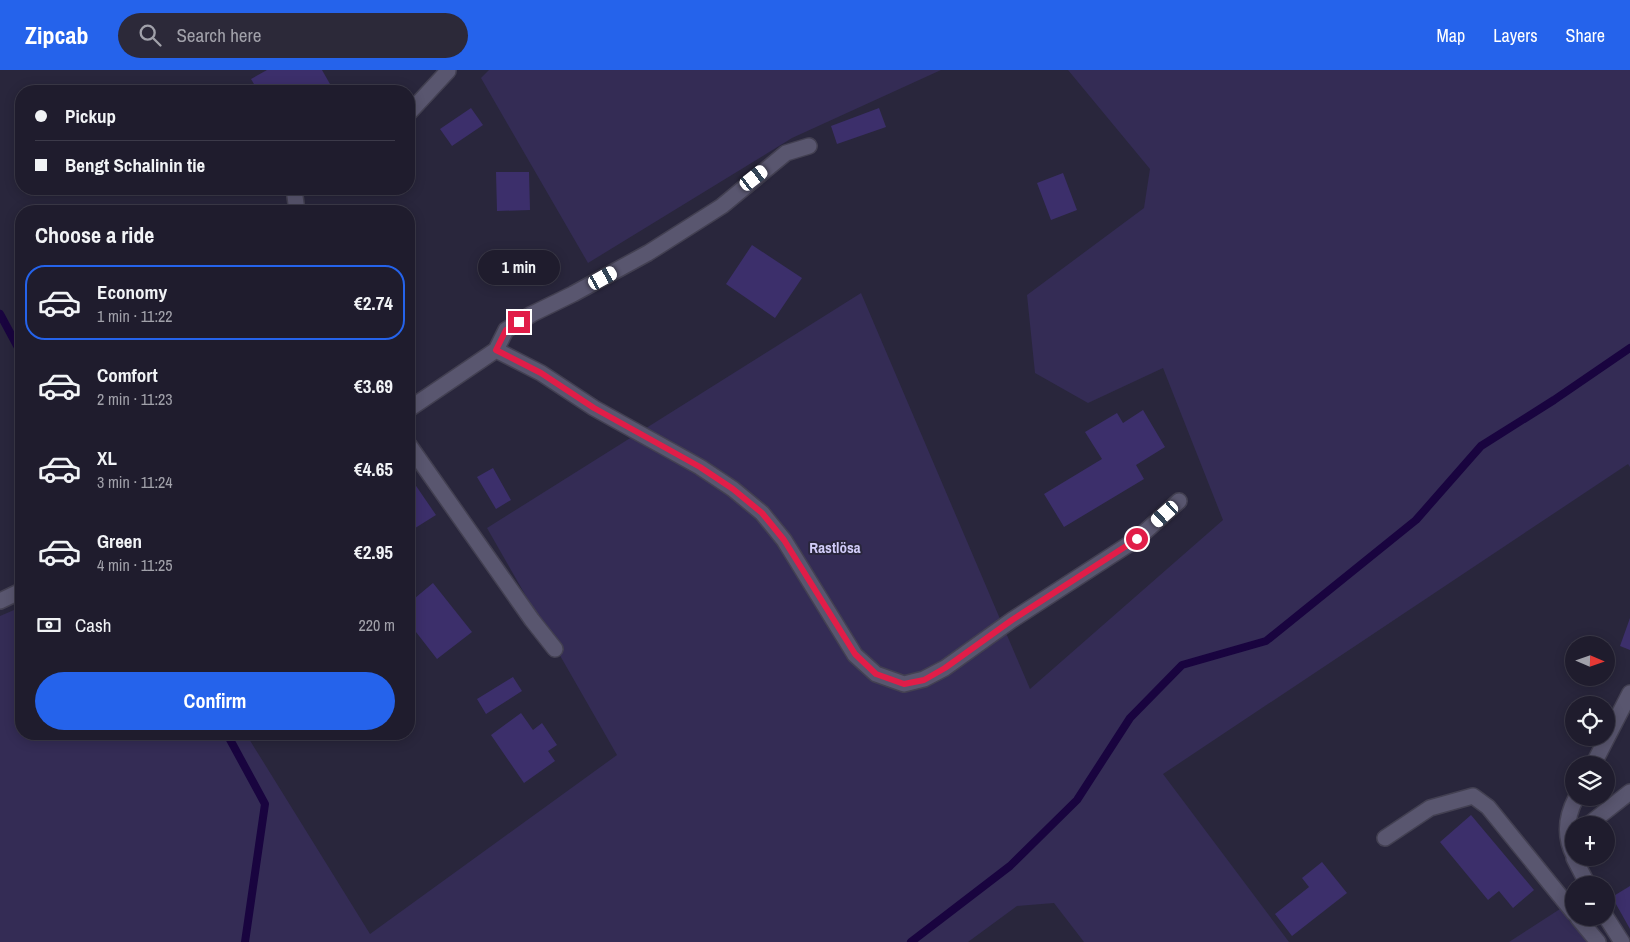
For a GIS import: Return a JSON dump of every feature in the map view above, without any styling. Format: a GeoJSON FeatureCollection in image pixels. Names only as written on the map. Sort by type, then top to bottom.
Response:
{"type":"FeatureCollection","features":[{"type":"Feature","properties":{"kind":"street"},"geometry":{"type":"LineString","coordinates":[[415,107],[448,71]]}},
{"type":"Feature","properties":{"kind":"street"},"geometry":{"type":"LineString","coordinates":[[415,405],[496,350],[506,330],[532,314],[648,253],[722,206],[786,153],[809,146]]}},
{"type":"Feature","properties":{"kind":"street"},"geometry":{"type":"LineString","coordinates":[[496,350],[541,373],[594,408],[700,467],[733,489],[762,513],[784,540],[855,654],[876,674],[904,684],[924,680],[945,668],[1012,620],[1137,539],[1179,501]]}},
{"type":"Feature","properties":{"kind":"street"},"geometry":{"type":"LineString","coordinates":[[415,454],[532,620],[555,649]]}},
{"type":"Feature","properties":{"kind":"street"},"geometry":{"type":"LineString","coordinates":[[0,601],[15,595]]}},
{"type":"Feature","properties":{"kind":"street"},"geometry":{"type":"LineString","coordinates":[[1598,756],[1630,693]]}},
{"type":"Feature","properties":{"kind":"street"},"geometry":{"type":"LineString","coordinates":[[1599,816],[1630,792]]}},
{"type":"Feature","properties":{"kind":"street"},"geometry":{"type":"LineString","coordinates":[[1386,838],[1430,808],[1474,796],[1488,807],[1565,902]]}},
{"type":"Feature","properties":{"kind":"street"},"geometry":{"type":"LineString","coordinates":[[1585,926],[1598,942]]}},
{"type":"Feature","properties":{"kind":"street"},"geometry":{"type":"LineString","coordinates":[[1612,926],[1622,942]]}},
{"type":"Feature","properties":{"kind":"shaded area"},"geometry":{"type":"Polygon","coordinates":[[[489,70],[941,70],[792,138],[588,263],[481,78],[489,70]]]}},
{"type":"Feature","properties":{"kind":"shaded area"},"geometry":{"type":"Polygon","coordinates":[[[1068,70],[1630,70],[1630,467],[1628,464],[1163,774],[1289,942],[1084,942],[1054,903],[1017,906],[968,942],[0,942],[0,616],[15,610],[15,740],[250,740],[370,934],[617,755],[487,528],[861,293],[1030,689],[1223,520],[1163,368],[1088,403],[1035,373],[1027,295],[1144,208],[1150,169],[1068,70]]]}},
{"type":"Feature","properties":{"kind":"shaded area"},"geometry":{"type":"Polygon","coordinates":[[[1560,909],[1565,915],[1565,926],[1574,926],[1587,942],[1509,942],[1560,909]]]}},
{"type":"Feature","properties":{"kind":"building"},"geometry":{"type":"Polygon","coordinates":[[[267,70],[322,70],[331,85],[254,85],[251,79],[267,70]]]}},
{"type":"Feature","properties":{"kind":"building"},"geometry":{"type":"Polygon","coordinates":[[[471,108],[483,125],[452,146],[440,129],[471,108]]]}},
{"type":"Feature","properties":{"kind":"building"},"geometry":{"type":"Polygon","coordinates":[[[879,108],[886,127],[837,144],[831,126],[879,108]]]}},
{"type":"Feature","properties":{"kind":"building"},"geometry":{"type":"Polygon","coordinates":[[[496,172],[529,172],[530,210],[497,211],[496,172]]]}},
{"type":"Feature","properties":{"kind":"building"},"geometry":{"type":"Polygon","coordinates":[[[1063,173],[1077,210],[1051,220],[1037,183],[1063,173]]]}},
{"type":"Feature","properties":{"kind":"building"},"geometry":{"type":"Polygon","coordinates":[[[752,245],[802,278],[775,318],[726,284],[752,245]]]}},
{"type":"Feature","properties":{"kind":"building"},"geometry":{"type":"Polygon","coordinates":[[[1143,410],[1165,447],[1136,465],[1144,479],[1064,527],[1044,494],[1102,459],[1085,432],[1117,413],[1123,423],[1143,410]]]}},
{"type":"Feature","properties":{"kind":"building"},"geometry":{"type":"Polygon","coordinates":[[[493,468],[511,500],[496,509],[477,477],[493,468]]]}},
{"type":"Feature","properties":{"kind":"building"},"geometry":{"type":"Polygon","coordinates":[[[415,484],[436,515],[415,528],[415,484]]]}},
{"type":"Feature","properties":{"kind":"building"},"geometry":{"type":"Polygon","coordinates":[[[433,583],[472,632],[437,659],[415,631],[415,598],[433,583]]]}},
{"type":"Feature","properties":{"kind":"building"},"geometry":{"type":"Polygon","coordinates":[[[1630,618],[1630,650],[1620,646],[1630,618]]]}},
{"type":"Feature","properties":{"kind":"building"},"geometry":{"type":"Polygon","coordinates":[[[513,677],[522,691],[486,714],[477,699],[513,677]]]}},
{"type":"Feature","properties":{"kind":"building"},"geometry":{"type":"Polygon","coordinates":[[[521,713],[533,730],[542,723],[557,745],[548,751],[555,761],[524,783],[491,735],[521,713]]]}},
{"type":"Feature","properties":{"kind":"building"},"geometry":{"type":"Polygon","coordinates":[[[1471,815],[1534,890],[1513,908],[1499,891],[1488,900],[1440,842],[1471,815]]]}},
{"type":"Feature","properties":{"kind":"building"},"geometry":{"type":"Polygon","coordinates":[[[1322,862],[1347,893],[1292,936],[1275,914],[1309,887],[1302,878],[1322,862]]]}},
{"type":"Feature","properties":{"kind":"building"},"geometry":{"type":"Polygon","coordinates":[[[1630,886],[1630,929],[1615,902],[1615,895],[1630,886]]]}},
{"type":"Feature","properties":{"kind":"waterway"},"geometry":{"type":"LineString","coordinates":[[0,314],[15,342]]}},
{"type":"Feature","properties":{"kind":"waterway"},"geometry":{"type":"LineString","coordinates":[[911,942],[1010,866],[1077,800],[1130,718],[1182,665],[1266,641],[1416,520],[1481,446],[1554,400],[1630,348]]}},
{"type":"Feature","properties":{"kind":"waterway"},"geometry":{"type":"LineString","coordinates":[[230,740],[265,804],[245,942]]}},
{"type":"Feature","properties":{"kind":"district","name":"Rastlösa"},"geometry":{"type":"Point","coordinates":[835,547]}},
{"type":"Feature","properties":{"kind":"route"},"geometry":{"type":"LineString","coordinates":[[519,322],[506,330],[496,350],[541,373],[594,408],[700,467],[733,489],[762,513],[784,540],[855,654],[876,674],[904,684],[924,680],[945,668],[1012,620],[1137,539]]}}]}
